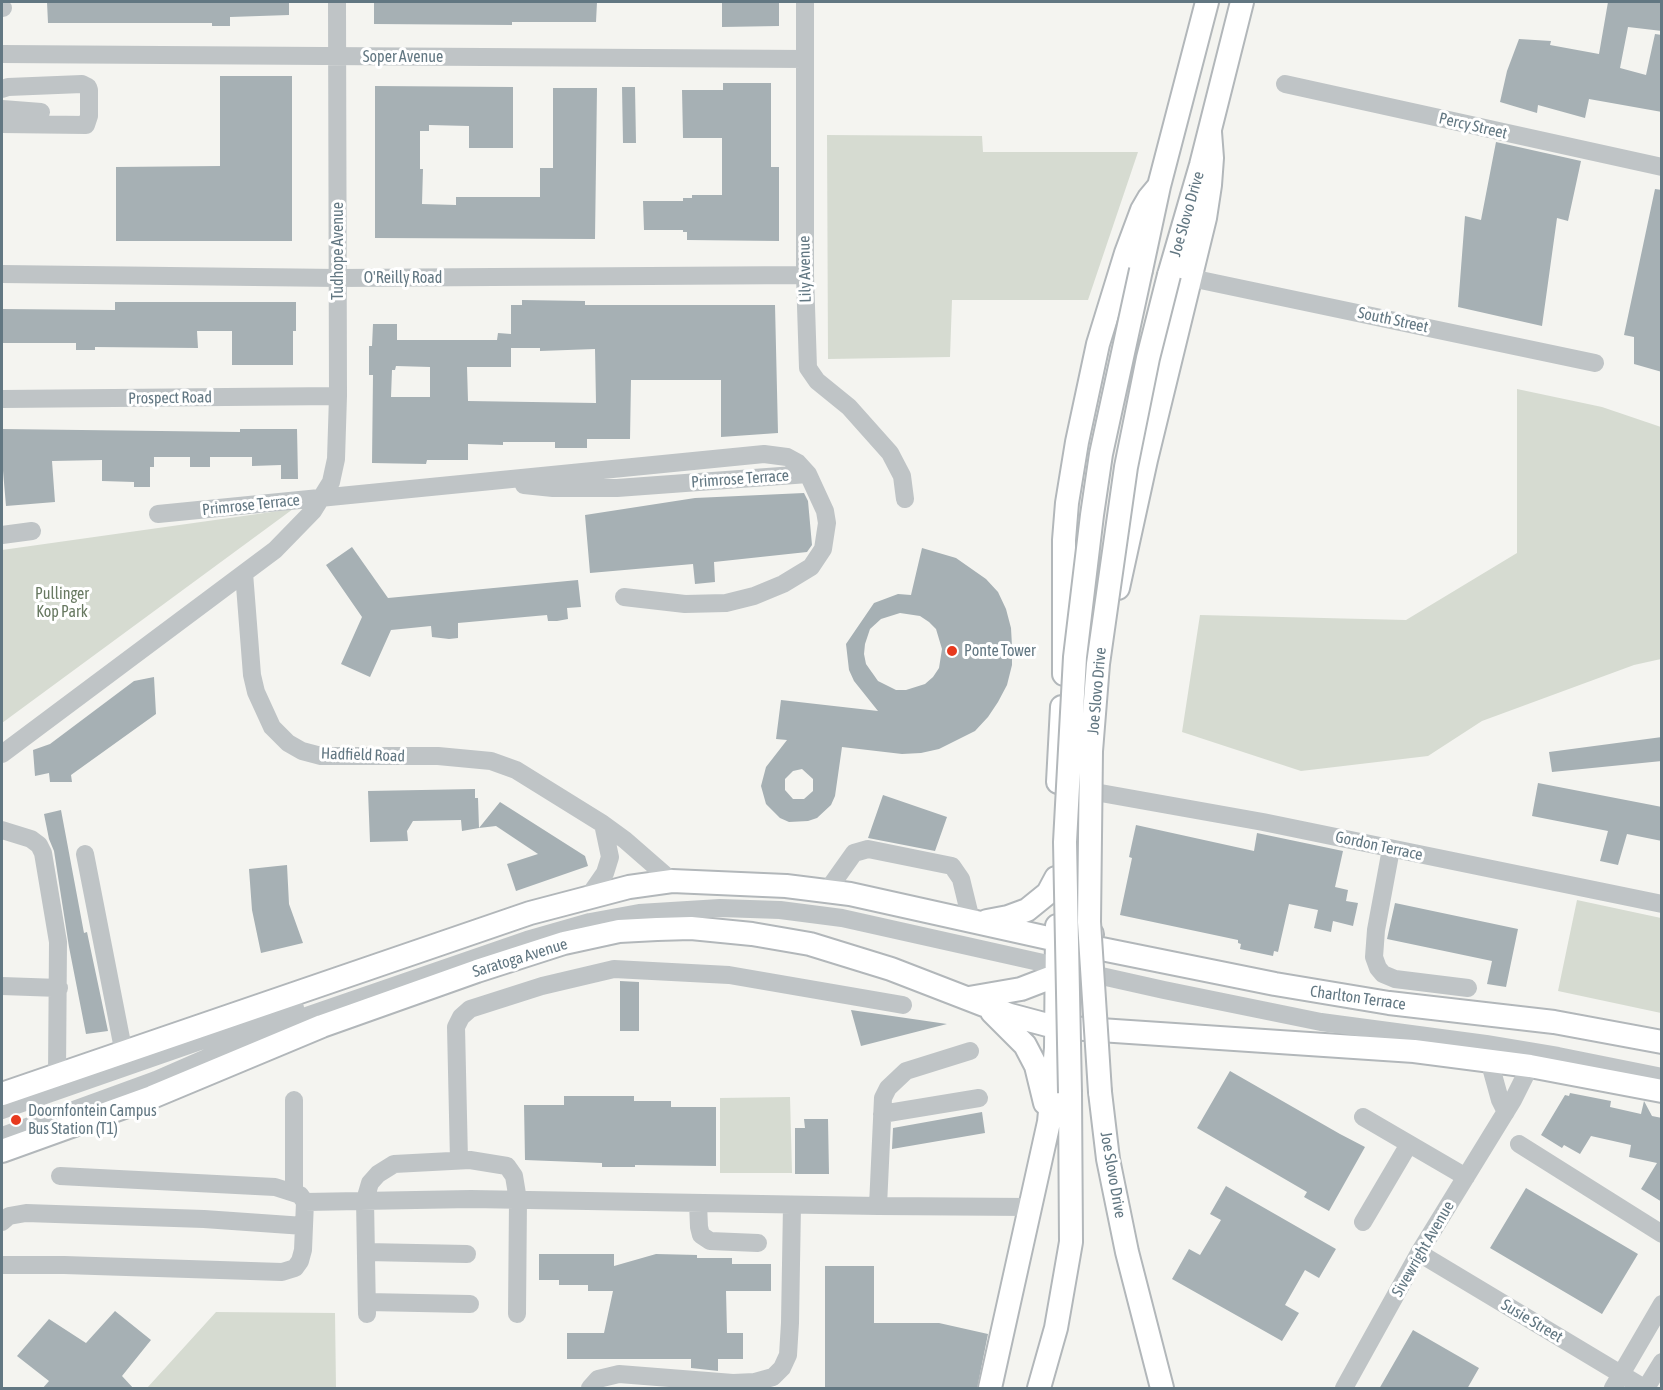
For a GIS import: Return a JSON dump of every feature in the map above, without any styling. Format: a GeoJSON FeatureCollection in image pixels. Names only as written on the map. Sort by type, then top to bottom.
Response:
{"type":"FeatureCollection","features":[{"type":"Feature","properties":{"kind":"main road","name":"Joe Slovo Drive"},"geometry":{"type":"LineString","coordinates":[[1039,1389],[1056,1328],[1071,1242],[1065,842],[1075,657],[1092,515],[1101,454],[1159,186],[1207,2]]}},
{"type":"Feature","properties":{"kind":"main road","name":"Joe Slovo Drive"},"geometry":{"type":"LineString","coordinates":[[1162,1389],[1127,1252],[1108,1159],[1100,1092],[1089,922],[1091,751],[1098,664],[1126,467],[1148,358],[1180,277],[1209,132],[1242,2]]}},
{"type":"Feature","properties":{"kind":"main road"},"geometry":{"type":"LineString","coordinates":[[1067,958],[1056,878],[1059,746],[1065,657],[1064,540],[1067,503],[1077,442],[1098,344],[1135,227],[1149,198],[1159,186]]}},
{"type":"Feature","properties":{"kind":"main road"},"geometry":{"type":"LineString","coordinates":[[990,1389],[1049,1122],[1056,1048],[1055,1027],[1095,792],[1103,671],[1180,277]]}},
{"type":"Feature","properties":{"kind":"main road"},"geometry":{"type":"LineString","coordinates":[[977,921],[1008,917],[1027,910],[1048,893],[1056,878]]}},
{"type":"Feature","properties":{"kind":"main road"},"geometry":{"type":"LineString","coordinates":[[2,1094],[57,1074],[125,1059],[530,913],[589,896],[672,881],[786,886],[850,894],[977,921],[1067,958]]}},
{"type":"Feature","properties":{"kind":"main road","name":"Saratoga Avenue"},"geometry":{"type":"LineString","coordinates":[[2,1151],[152,1097],[322,1026],[386,1002],[518,957],[564,943],[619,931],[691,928],[752,934],[810,944],[891,969],[986,1006],[1055,1027]]}},
{"type":"Feature","properties":{"kind":"main road"},"geometry":{"type":"LineString","coordinates":[[964,998],[1021,989],[1067,958]]}},
{"type":"Feature","properties":{"kind":"main road","name":"Charlton Terrace"},"geometry":{"type":"LineString","coordinates":[[1067,958],[1554,1022],[1662,1042]]}},
{"type":"Feature","properties":{"kind":"main road"},"geometry":{"type":"LineString","coordinates":[[986,1006],[1016,1035],[1028,1052],[1040,1079],[1049,1122]]}},
{"type":"Feature","properties":{"kind":"main road"},"geometry":{"type":"LineString","coordinates":[[1055,1027],[1414,1051],[1530,1066],[1662,1091]]}},
{"type":"Feature","properties":{"kind":"street","name":"Tudhope Avenue"},"geometry":{"type":"LineString","coordinates":[[322,498],[331,482],[336,459],[338,396],[337,2]]}},
{"type":"Feature","properties":{"kind":"street","name":"Lily Avenue"},"geometry":{"type":"LineString","coordinates":[[805,2],[805,275],[809,372],[849,407],[884,445],[902,476],[905,499]]}},
{"type":"Feature","properties":{"kind":"street","name":"Soper Avenue"},"geometry":{"type":"LineString","coordinates":[[2,54],[805,59]]}},
{"type":"Feature","properties":{"kind":"street"},"geometry":{"type":"LineString","coordinates":[[2,89],[82,84],[89,90],[89,116],[86,125],[2,124]]}},
{"type":"Feature","properties":{"kind":"street","name":"Percy Street"},"geometry":{"type":"LineString","coordinates":[[1285,84],[1662,167]]}},
{"type":"Feature","properties":{"kind":"street"},"geometry":{"type":"LineString","coordinates":[[2,109],[41,112]]}},
{"type":"Feature","properties":{"kind":"street","name":"O'Reilly Road"},"geometry":{"type":"LineString","coordinates":[[2,273],[338,278],[805,275]]}},
{"type":"Feature","properties":{"kind":"street","name":"South Street"},"geometry":{"type":"LineString","coordinates":[[1180,277],[1595,363]]}},
{"type":"Feature","properties":{"kind":"street","name":"Prospect Road"},"geometry":{"type":"LineString","coordinates":[[2,399],[338,396]]}},
{"type":"Feature","properties":{"kind":"street","name":"Primrose Terrace"},"geometry":{"type":"LineString","coordinates":[[158,514],[764,454],[787,457],[798,463],[808,474],[825,511],[827,523],[823,549],[811,567],[783,584],[754,596],[726,603],[686,604],[624,597]]}},
{"type":"Feature","properties":{"kind":"street"},"geometry":{"type":"LineString","coordinates":[[2,754],[275,550],[313,511],[322,498]]}},
{"type":"Feature","properties":{"kind":"street"},"geometry":{"type":"LineString","coordinates":[[2,535],[32,531]]}},
{"type":"Feature","properties":{"kind":"street","name":"Hadfield Road"},"geometry":{"type":"LineString","coordinates":[[244,573],[255,692],[272,727],[288,743],[303,751],[321,756],[438,756],[491,761],[523,774],[603,824],[672,881]]}},
{"type":"Feature","properties":{"kind":"street","name":"Gordon Terrace"},"geometry":{"type":"LineString","coordinates":[[1095,792],[1263,822],[1662,904]]}},
{"type":"Feature","properties":{"kind":"street"},"geometry":{"type":"LineString","coordinates":[[589,896],[604,873],[610,857],[603,824]]}},
{"type":"Feature","properties":{"kind":"street"},"geometry":{"type":"LineString","coordinates":[[2,830],[32,839],[43,853],[58,942],[57,1074]]}},
{"type":"Feature","properties":{"kind":"street"},"geometry":{"type":"LineString","coordinates":[[827,891],[854,854],[868,849],[952,866],[961,879],[977,921]]}},
{"type":"Feature","properties":{"kind":"street"},"geometry":{"type":"LineString","coordinates":[[1391,849],[1376,930],[1374,957],[1378,968],[1383,974],[1395,979],[1468,988]]}},
{"type":"Feature","properties":{"kind":"street"},"geometry":{"type":"LineString","coordinates":[[85,854],[125,1059]]}},
{"type":"Feature","properties":{"kind":"street"},"geometry":{"type":"LineString","coordinates":[[2,1110],[125,1059],[539,924],[584,912],[648,900],[729,897],[837,907],[1216,990],[1319,1010],[1506,1035],[1662,1065]]}},
{"type":"Feature","properties":{"kind":"street"},"geometry":{"type":"LineString","coordinates":[[2,1136],[156,1080],[290,1022],[527,940],[590,922],[639,913],[720,908],[842,918],[1067,958],[1164,990],[1321,1022],[1548,1054],[1662,1077]]}},
{"type":"Feature","properties":{"kind":"street"},"geometry":{"type":"LineString","coordinates":[[459,1160],[456,1027],[461,1017],[470,1009],[542,986],[614,969],[729,975],[903,1005]]}},
{"type":"Feature","properties":{"kind":"street"},"geometry":{"type":"LineString","coordinates":[[2,986],[58,988]]}},
{"type":"Feature","properties":{"kind":"street"},"geometry":{"type":"LineString","coordinates":[[878,1206],[883,1098],[888,1088],[906,1071],[970,1051]]}},
{"type":"Feature","properties":{"kind":"street"},"geometry":{"type":"LineString","coordinates":[[1488,1060],[1506,1112]]}},
{"type":"Feature","properties":{"kind":"street","name":"Sivewright Avenue"},"geometry":{"type":"LineString","coordinates":[[1344,1389],[1419,1254],[1506,1112],[1530,1066]]}},
{"type":"Feature","properties":{"kind":"street"},"geometry":{"type":"LineString","coordinates":[[882,1114],[979,1098]]}},
{"type":"Feature","properties":{"kind":"street"},"geometry":{"type":"LineString","coordinates":[[2,1265],[282,1272],[295,1268],[303,1250],[304,1226],[294,1100]]}},
{"type":"Feature","properties":{"kind":"street"},"geometry":{"type":"LineString","coordinates":[[1363,1117],[1466,1177]]}},
{"type":"Feature","properties":{"kind":"street"},"geometry":{"type":"LineString","coordinates":[[1363,1222],[1409,1144]]}},
{"type":"Feature","properties":{"kind":"street"},"geometry":{"type":"LineString","coordinates":[[1519,1144],[1662,1234]]}},
{"type":"Feature","properties":{"kind":"street"},"geometry":{"type":"LineString","coordinates":[[470,1304],[367,1308],[365,1200],[370,1183],[378,1174],[394,1164],[459,1160],[486,1161],[507,1166],[514,1176],[518,1200],[517,1314]]}},
{"type":"Feature","properties":{"kind":"street"},"geometry":{"type":"LineString","coordinates":[[60,1176],[264,1187],[300,1197],[365,1200],[1030,1207]]}},
{"type":"Feature","properties":{"kind":"street"},"geometry":{"type":"LineString","coordinates":[[698,1203],[701,1235],[710,1240],[758,1244]]}},
{"type":"Feature","properties":{"kind":"street"},"geometry":{"type":"LineString","coordinates":[[590,1389],[598,1379],[619,1374],[733,1383],[755,1382],[773,1377],[782,1368],[788,1355],[792,1205]]}},
{"type":"Feature","properties":{"kind":"street"},"geometry":{"type":"LineString","coordinates":[[2,1222],[9,1216],[26,1214],[204,1219],[304,1226]]}},
{"type":"Feature","properties":{"kind":"street"},"geometry":{"type":"LineString","coordinates":[[366,1252],[466,1254]]}},
{"type":"Feature","properties":{"kind":"street","name":"Susie Street"},"geometry":{"type":"LineString","coordinates":[[1419,1254],[1617,1381],[1645,1389]]}},
{"type":"Feature","properties":{"kind":"street"},"geometry":{"type":"LineString","coordinates":[[1617,1381],[1662,1304]]}},
{"type":"Feature","properties":{"kind":"street"},"geometry":{"type":"LineString","coordinates":[[1645,1389],[1662,1362]]}},
{"type":"Feature","properties":{"kind":"green space"},"geometry":{"type":"Polygon","coordinates":[[[827,135],[982,136],[983,152],[1138,152],[1088,300],[952,300],[950,357],[828,359],[827,135]]]}},
{"type":"Feature","properties":{"kind":"green space"},"geometry":{"type":"Polygon","coordinates":[[[1517,389],[1602,407],[1661,427],[1661,659],[1634,665],[1482,721],[1428,756],[1301,771],[1182,732],[1200,615],[1406,620],[1517,553],[1517,389]]]}},
{"type":"Feature","properties":{"kind":"green space","name":"Pullinger Kop Park"},"geometry":{"type":"Polygon","coordinates":[[[293,509],[2,723],[2,550],[293,509]]]}},
{"type":"Feature","properties":{"kind":"green space"},"geometry":{"type":"Polygon","coordinates":[[[1577,900],[1661,918],[1661,1013],[1558,991],[1577,900]]]}},
{"type":"Feature","properties":{"kind":"green space"},"geometry":{"type":"Polygon","coordinates":[[[790,1097],[792,1173],[720,1173],[720,1098],[790,1097]]]}},
{"type":"Feature","properties":{"kind":"green space"},"geometry":{"type":"Polygon","coordinates":[[[216,1312],[335,1313],[336,1388],[147,1388],[216,1312]]]}},
{"type":"Feature","properties":{"kind":"building"},"geometry":{"type":"Polygon","coordinates":[[[47,2],[289,2],[289,15],[230,17],[230,26],[212,26],[212,23],[48,23],[47,2]]]}},
{"type":"Feature","properties":{"kind":"building"},"geometry":{"type":"Polygon","coordinates":[[[374,2],[597,2],[596,22],[512,22],[512,25],[374,24],[374,2]]]}},
{"type":"Feature","properties":{"kind":"building"},"geometry":{"type":"Polygon","coordinates":[[[722,2],[779,2],[779,26],[722,27],[722,2]]]}},
{"type":"Feature","properties":{"kind":"building"},"geometry":{"type":"Polygon","coordinates":[[[1608,2],[1662,2],[1662,31],[1628,27],[1620,68],[1646,75],[1655,34],[1662,35],[1662,112],[1589,99],[1585,118],[1538,105],[1537,113],[1500,102],[1507,71],[1519,39],[1551,41],[1550,45],[1599,54],[1608,2]]]}},
{"type":"Feature","properties":{"kind":"building"},"geometry":{"type":"Polygon","coordinates":[[[220,76],[292,76],[292,241],[116,241],[116,167],[220,166],[220,76]]]}},
{"type":"Feature","properties":{"kind":"building"},"geometry":{"type":"Polygon","coordinates":[[[723,83],[771,83],[771,167],[779,167],[779,241],[687,240],[687,232],[683,230],[644,230],[643,201],[683,201],[683,198],[692,198],[692,195],[722,195],[722,138],[683,138],[682,90],[723,90],[723,83]]]}},
{"type":"Feature","properties":{"kind":"building"},"geometry":{"type":"Polygon","coordinates":[[[375,86],[513,87],[513,148],[469,148],[469,126],[429,125],[429,131],[420,131],[420,169],[423,169],[422,204],[456,205],[456,197],[540,197],[540,168],[553,168],[553,88],[597,88],[595,239],[375,238],[375,86]]]}},
{"type":"Feature","properties":{"kind":"building"},"geometry":{"type":"Polygon","coordinates":[[[622,87],[635,87],[636,143],[623,143],[622,87]]]}},
{"type":"Feature","properties":{"kind":"building"},"geometry":{"type":"Polygon","coordinates":[[[1496,142],[1581,161],[1568,221],[1557,218],[1542,326],[1458,307],[1465,216],[1481,220],[1496,142]]]}},
{"type":"Feature","properties":{"kind":"building"},"geometry":{"type":"Polygon","coordinates":[[[1655,189],[1662,190],[1662,372],[1634,364],[1634,337],[1624,335],[1655,189]]]}},
{"type":"Feature","properties":{"kind":"building"},"geometry":{"type":"Polygon","coordinates":[[[522,300],[585,301],[585,305],[775,305],[778,433],[721,437],[721,380],[631,380],[630,439],[587,439],[587,448],[555,448],[555,442],[503,442],[503,445],[468,444],[468,460],[427,460],[426,464],[372,463],[373,375],[369,375],[369,346],[372,346],[373,324],[397,324],[397,340],[497,340],[498,333],[511,334],[511,305],[522,305],[522,300]],[[511,348],[511,367],[467,367],[468,401],[596,403],[595,349],[540,351],[540,348],[511,348]],[[396,366],[395,370],[392,370],[391,397],[430,397],[430,367],[396,366]]]}},
{"type":"Feature","properties":{"kind":"building"},"geometry":{"type":"Polygon","coordinates":[[[115,302],[296,302],[293,365],[232,365],[232,331],[197,331],[198,348],[95,347],[95,350],[76,350],[76,343],[2,343],[2,309],[115,310],[115,302]]]}},
{"type":"Feature","properties":{"kind":"building"},"geometry":{"type":"Polygon","coordinates":[[[2,429],[240,432],[240,429],[297,429],[298,479],[281,479],[281,465],[252,466],[252,457],[210,457],[210,467],[190,467],[190,457],[154,457],[154,467],[150,467],[150,487],[134,487],[134,482],[102,481],[102,460],[52,461],[55,502],[6,506],[2,429]]]}},
{"type":"Feature","properties":{"kind":"building"},"geometry":{"type":"Polygon","coordinates":[[[804,493],[808,501],[812,545],[807,552],[714,562],[715,582],[695,584],[693,564],[590,573],[585,515],[695,498],[804,493]]]}},
{"type":"Feature","properties":{"kind":"building"},"geometry":{"type":"Polygon","coordinates":[[[352,547],[388,598],[578,580],[581,607],[567,608],[568,619],[557,621],[548,621],[547,615],[458,623],[458,638],[432,637],[431,626],[391,630],[370,677],[341,664],[362,617],[326,565],[352,547]]]}},
{"type":"Feature","properties":{"kind":"building"},"geometry":{"type":"Polygon","coordinates":[[[922,548],[956,558],[986,579],[998,592],[1011,628],[1012,665],[1007,685],[998,702],[975,731],[939,749],[902,754],[842,747],[835,796],[831,805],[817,818],[808,821],[789,822],[780,818],[766,804],[761,786],[766,767],[787,740],[776,739],[781,700],[878,711],[854,681],[849,670],[846,644],[874,603],[898,594],[911,595],[922,548]],[[900,613],[881,619],[870,629],[864,654],[866,664],[878,681],[896,690],[906,690],[925,684],[933,677],[939,668],[942,649],[936,629],[929,622],[920,616],[900,613]],[[802,769],[793,771],[785,779],[785,790],[793,799],[804,799],[813,791],[813,779],[802,769]]]}},
{"type":"Feature","properties":{"kind":"building"},"geometry":{"type":"Polygon","coordinates":[[[154,677],[156,714],[71,775],[72,782],[50,782],[49,773],[35,776],[33,750],[50,744],[134,681],[154,677]]]}},
{"type":"Feature","properties":{"kind":"building"},"geometry":{"type":"Polygon","coordinates":[[[1662,737],[1662,761],[1552,772],[1549,752],[1662,737]]]}},
{"type":"Feature","properties":{"kind":"building"},"geometry":{"type":"Polygon","coordinates":[[[1538,783],[1662,807],[1662,841],[1627,834],[1618,865],[1600,861],[1608,831],[1532,816],[1538,783]]]}},
{"type":"Feature","properties":{"kind":"building"},"geometry":{"type":"Polygon","coordinates":[[[475,789],[475,798],[478,798],[479,828],[462,831],[461,820],[413,821],[407,831],[408,841],[370,842],[368,791],[475,789]]]}},
{"type":"Feature","properties":{"kind":"building"},"geometry":{"type":"Polygon","coordinates":[[[883,795],[947,817],[935,851],[868,838],[883,795]]]}},
{"type":"Feature","properties":{"kind":"building"},"geometry":{"type":"Polygon","coordinates":[[[500,802],[585,856],[588,866],[516,891],[507,864],[538,854],[496,826],[479,828],[500,802]]]}},
{"type":"Feature","properties":{"kind":"building"},"geometry":{"type":"Polygon","coordinates":[[[61,810],[84,933],[87,932],[108,1031],[86,1034],[54,851],[44,814],[61,810]]]}},
{"type":"Feature","properties":{"kind":"building"},"geometry":{"type":"Polygon","coordinates":[[[1136,825],[1254,851],[1257,833],[1343,851],[1335,887],[1348,890],[1346,901],[1358,903],[1353,926],[1333,921],[1331,932],[1314,928],[1318,910],[1289,904],[1278,952],[1274,951],[1273,956],[1240,949],[1241,944],[1238,940],[1120,915],[1132,858],[1129,857],[1136,825]]]}},
{"type":"Feature","properties":{"kind":"building"},"geometry":{"type":"Polygon","coordinates":[[[287,865],[289,904],[303,943],[261,953],[252,910],[249,869],[287,865]]]}},
{"type":"Feature","properties":{"kind":"building"},"geometry":{"type":"Polygon","coordinates":[[[1395,903],[1518,929],[1506,987],[1487,984],[1492,961],[1387,939],[1395,903]]]}},
{"type":"Feature","properties":{"kind":"building"},"geometry":{"type":"Polygon","coordinates":[[[620,981],[639,982],[639,1031],[620,1031],[620,981]]]}},
{"type":"Feature","properties":{"kind":"building"},"geometry":{"type":"Polygon","coordinates":[[[851,1010],[947,1024],[861,1046],[851,1010]]]}},
{"type":"Feature","properties":{"kind":"building"},"geometry":{"type":"Polygon","coordinates":[[[1230,1071],[1365,1147],[1329,1211],[1304,1197],[1307,1192],[1197,1128],[1230,1071]]]}},
{"type":"Feature","properties":{"kind":"building"},"geometry":{"type":"Polygon","coordinates":[[[1570,1093],[1611,1101],[1610,1107],[1641,1114],[1644,1101],[1652,1116],[1662,1118],[1662,1202],[1641,1189],[1657,1163],[1629,1157],[1631,1145],[1591,1136],[1580,1154],[1564,1145],[1562,1148],[1541,1135],[1565,1095],[1569,1096],[1570,1093]]]}},
{"type":"Feature","properties":{"kind":"building"},"geometry":{"type":"Polygon","coordinates":[[[564,1096],[634,1096],[634,1101],[671,1101],[671,1107],[716,1107],[716,1166],[602,1167],[602,1163],[525,1160],[524,1105],[564,1105],[564,1096]]]}},
{"type":"Feature","properties":{"kind":"building"},"geometry":{"type":"Polygon","coordinates":[[[982,1112],[985,1133],[892,1149],[893,1128],[982,1112]]]}},
{"type":"Feature","properties":{"kind":"building"},"geometry":{"type":"Polygon","coordinates":[[[804,1119],[828,1119],[829,1174],[795,1174],[795,1128],[805,1128],[804,1119]]]}},
{"type":"Feature","properties":{"kind":"building"},"geometry":{"type":"Polygon","coordinates":[[[1226,1186],[1336,1249],[1319,1278],[1305,1270],[1285,1305],[1299,1313],[1282,1341],[1172,1279],[1189,1249],[1200,1255],[1221,1220],[1210,1214],[1226,1186]]]}},
{"type":"Feature","properties":{"kind":"building"},"geometry":{"type":"Polygon","coordinates":[[[1526,1188],[1638,1254],[1602,1314],[1490,1248],[1526,1188]]]}},
{"type":"Feature","properties":{"kind":"building"},"geometry":{"type":"Polygon","coordinates":[[[539,1254],[614,1254],[614,1266],[656,1254],[697,1255],[697,1258],[732,1258],[732,1264],[771,1264],[771,1291],[726,1291],[727,1333],[743,1333],[743,1359],[718,1359],[718,1371],[691,1368],[691,1359],[567,1359],[567,1333],[604,1333],[613,1291],[588,1291],[588,1285],[559,1285],[559,1280],[539,1280],[539,1254]]]}},
{"type":"Feature","properties":{"kind":"building"},"geometry":{"type":"Polygon","coordinates":[[[825,1266],[874,1266],[874,1323],[939,1323],[988,1334],[977,1389],[825,1389],[825,1266]]]}},
{"type":"Feature","properties":{"kind":"building"},"geometry":{"type":"Polygon","coordinates":[[[115,1311],[151,1340],[122,1376],[134,1389],[42,1389],[49,1381],[17,1356],[49,1319],[86,1343],[115,1311]]]}},
{"type":"Feature","properties":{"kind":"building"},"geometry":{"type":"Polygon","coordinates":[[[1413,1330],[1479,1368],[1467,1389],[1379,1389],[1413,1330]]]}},
{"type":"Feature","properties":{"kind":"place","name":"Ponte Tower"},"geometry":{"type":"Point","coordinates":[952,651]}},
{"type":"Feature","properties":{"kind":"place","name":"Doornfontein Campus Bus Station (T1)"},"geometry":{"type":"Point","coordinates":[16,1120]}}]}
